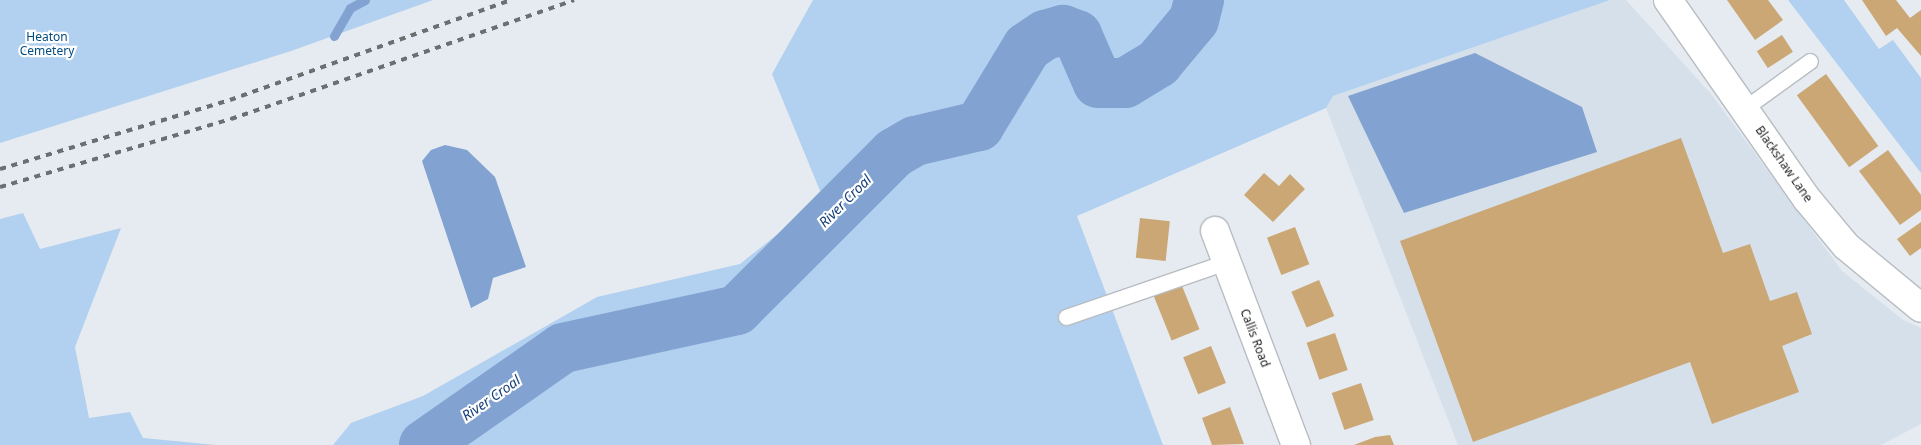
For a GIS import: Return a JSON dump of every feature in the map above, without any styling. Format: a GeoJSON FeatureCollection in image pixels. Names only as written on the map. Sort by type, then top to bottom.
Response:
{"type":"FeatureCollection","features":[{"type":"Feature","properties":{"kind":"street","name":"Blackshaw Lane"},"geometry":{"type":"LineString","coordinates":[[1668,0],[1846,246],[1921,308]]}},
{"type":"Feature","properties":{"kind":"street","name":"Callis Road"},"geometry":{"type":"LineString","coordinates":[[1215,231],[1296,445]]}},
{"type":"Feature","properties":{"kind":"lane"},"geometry":{"type":"LineString","coordinates":[[1745,108],[1810,61]]}},
{"type":"Feature","properties":{"kind":"lane"},"geometry":{"type":"LineString","coordinates":[[1066,317],[1226,262]]}},
{"type":"Feature","properties":{"kind":"shaded area"},"geometry":{"type":"Polygon","coordinates":[[[1610,0],[1626,0],[1711,94],[1842,271],[1903,320],[1921,328],[1921,424],[1881,445],[1458,445],[1326,108],[1333,96],[1610,0]]]}},
{"type":"Feature","properties":{"kind":"shaded area"},"geometry":{"type":"Polygon","coordinates":[[[1475,53],[1582,107],[1597,152],[1404,213],[1348,96],[1475,53]]]}},
{"type":"Feature","properties":{"kind":"shaded area"},"geometry":{"type":"Polygon","coordinates":[[[445,145],[467,150],[495,177],[526,267],[493,278],[488,299],[471,308],[422,161],[431,150],[445,145]]]}},
{"type":"Feature","properties":{"kind":"green space","name":"Heaton Cemetery"},"geometry":{"type":"Polygon","coordinates":[[[0,0],[433,0],[291,51],[0,143],[0,0]]]}},
{"type":"Feature","properties":{"kind":"green space"},"geometry":{"type":"Polygon","coordinates":[[[813,0],[1610,0],[1333,96],[1326,108],[1077,216],[1163,445],[333,445],[351,423],[423,396],[597,297],[740,264],[823,198],[772,74],[813,0]]]}},
{"type":"Feature","properties":{"kind":"green space"},"geometry":{"type":"Polygon","coordinates":[[[1788,0],[1844,0],[1879,49],[1893,40],[1921,78],[1921,173],[1788,0]]]}},
{"type":"Feature","properties":{"kind":"green space"},"geometry":{"type":"Polygon","coordinates":[[[23,213],[40,249],[121,228],[75,347],[89,418],[130,412],[143,438],[216,445],[0,445],[0,219],[23,213]]]}},
{"type":"Feature","properties":{"kind":"building"},"geometry":{"type":"Polygon","coordinates":[[[1727,0],[1768,0],[1783,20],[1755,40],[1727,0]]]}},
{"type":"Feature","properties":{"kind":"building"},"geometry":{"type":"Polygon","coordinates":[[[1862,0],[1896,0],[1910,18],[1921,10],[1921,56],[1897,28],[1886,36],[1862,0]]]}},
{"type":"Feature","properties":{"kind":"building"},"geometry":{"type":"Polygon","coordinates":[[[1782,35],[1793,52],[1768,68],[1757,51],[1782,35]]]}},
{"type":"Feature","properties":{"kind":"building"},"geometry":{"type":"Polygon","coordinates":[[[1826,74],[1878,146],[1849,167],[1797,95],[1826,74]]]}},
{"type":"Feature","properties":{"kind":"building"},"geometry":{"type":"Polygon","coordinates":[[[1681,138],[1723,253],[1750,244],[1770,301],[1797,292],[1812,334],[1782,346],[1799,392],[1712,424],[1690,362],[1473,442],[1400,241],[1681,138]]]}},
{"type":"Feature","properties":{"kind":"building"},"geometry":{"type":"Polygon","coordinates":[[[1888,150],[1921,195],[1921,210],[1900,225],[1859,171],[1888,150]]]}},
{"type":"Feature","properties":{"kind":"building"},"geometry":{"type":"Polygon","coordinates":[[[1264,173],[1279,186],[1290,174],[1305,189],[1273,222],[1244,195],[1264,173]]]}},
{"type":"Feature","properties":{"kind":"building"},"geometry":{"type":"Polygon","coordinates":[[[1140,218],[1170,221],[1166,261],[1136,258],[1140,218]]]}},
{"type":"Feature","properties":{"kind":"building"},"geometry":{"type":"Polygon","coordinates":[[[1921,222],[1921,248],[1910,256],[1897,239],[1921,222]]]}},
{"type":"Feature","properties":{"kind":"building"},"geometry":{"type":"Polygon","coordinates":[[[1295,227],[1309,264],[1281,275],[1267,238],[1295,227]]]}},
{"type":"Feature","properties":{"kind":"building"},"geometry":{"type":"Polygon","coordinates":[[[1319,280],[1334,316],[1307,328],[1291,292],[1319,280]]]}},
{"type":"Feature","properties":{"kind":"building"},"geometry":{"type":"Polygon","coordinates":[[[1180,281],[1199,329],[1172,340],[1152,292],[1180,281]]]}},
{"type":"Feature","properties":{"kind":"building"},"geometry":{"type":"Polygon","coordinates":[[[1335,333],[1348,370],[1319,380],[1307,343],[1335,333]]]}},
{"type":"Feature","properties":{"kind":"building"},"geometry":{"type":"Polygon","coordinates":[[[1211,346],[1226,383],[1198,394],[1183,357],[1211,346]]]}},
{"type":"Feature","properties":{"kind":"building"},"geometry":{"type":"Polygon","coordinates":[[[1361,383],[1374,420],[1344,430],[1332,393],[1361,383]]]}},
{"type":"Feature","properties":{"kind":"building"},"geometry":{"type":"Polygon","coordinates":[[[1230,407],[1244,444],[1212,445],[1202,418],[1230,407]]]}},
{"type":"Feature","properties":{"kind":"building"},"geometry":{"type":"Polygon","coordinates":[[[1390,435],[1394,445],[1354,445],[1375,437],[1390,435]]]}},
{"type":"Feature","properties":{"kind":"waterway"},"geometry":{"type":"LineString","coordinates":[[334,36],[350,8],[365,0]]}},
{"type":"Feature","properties":{"kind":"waterway","name":"River Croal"},"geometry":{"type":"LineString","coordinates":[[424,445],[563,348],[737,310],[894,153],[915,141],[979,126],[1027,47],[1045,35],[1063,30],[1077,35],[1098,83],[1125,83],[1158,63],[1194,20],[1199,0]]}},
{"type":"Feature","properties":{"kind":"railway"},"geometry":{"type":"LineString","coordinates":[[0,169],[230,100],[511,0]]}},
{"type":"Feature","properties":{"kind":"railway"},"geometry":{"type":"LineString","coordinates":[[0,187],[231,119],[574,0]]}}]}
